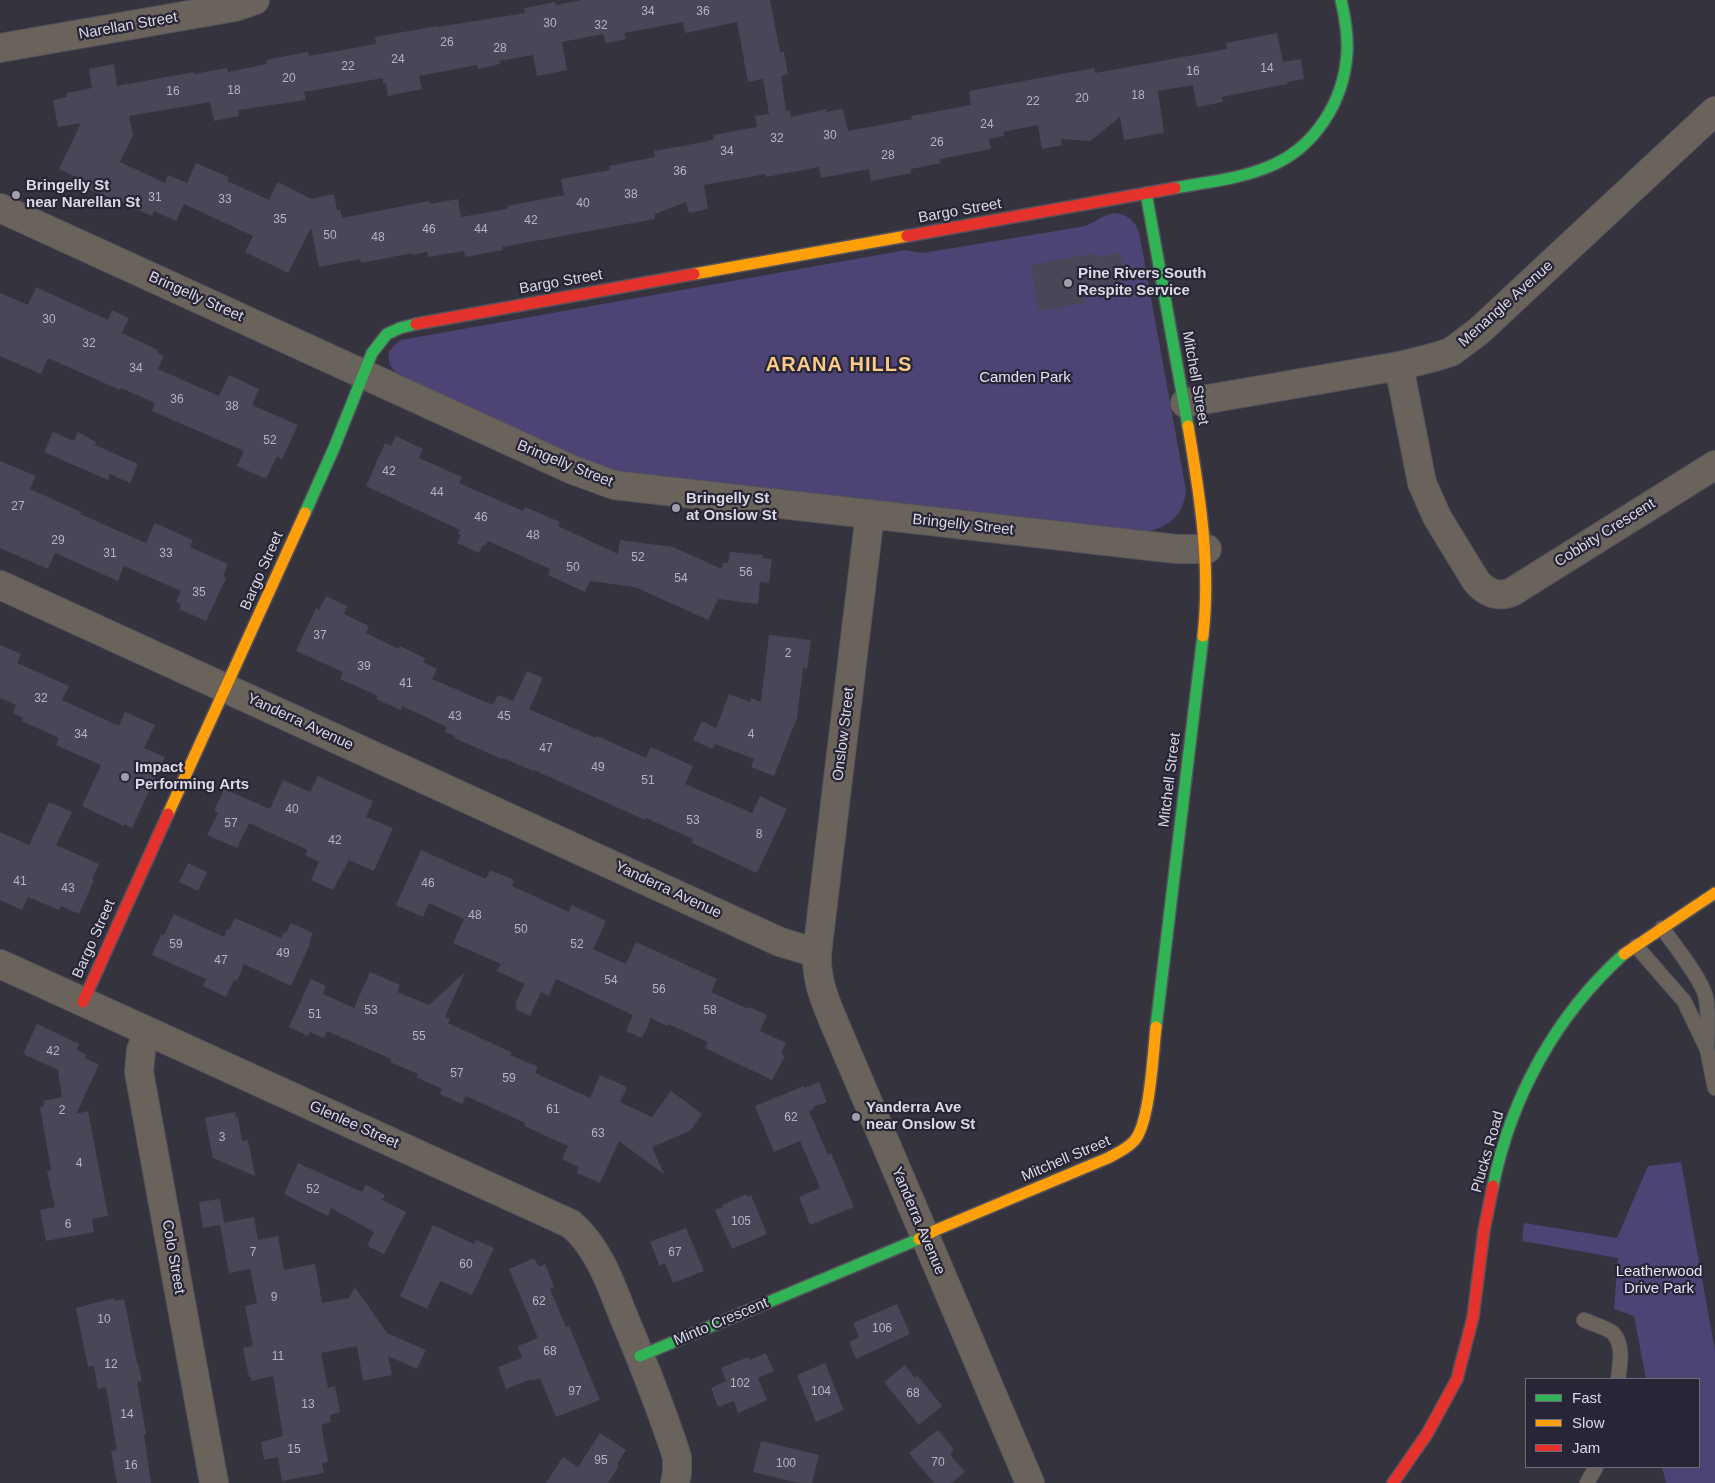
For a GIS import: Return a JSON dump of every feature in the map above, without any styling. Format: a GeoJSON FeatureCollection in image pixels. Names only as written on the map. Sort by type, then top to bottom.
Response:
{"type":"FeatureCollection","features":[{"type":"Feature","properties":{"kind":"street","name":"Narellan Street"},"geometry":{"type":"LineString","coordinates":[[0,48],[235,6],[255,0]]}},
{"type":"Feature","properties":{"kind":"street","name":"Bargo Street"},"geometry":{"type":"LineString","coordinates":[[83,1002],[334,448],[373,348],[385,334],[393,329],[418,323],[1255,172],[1277,164],[1296,152],[1312,138],[1337,98],[1344,78],[1347,54],[1346,26],[1341,0]]}},
{"type":"Feature","properties":{"kind":"street","name":"Menangle Avenue"},"geometry":{"type":"LineString","coordinates":[[1184,403],[1399,366],[1451,352],[1473,336],[1715,111]]}},
{"type":"Feature","properties":{"kind":"street","name":"Mitchell Street"},"geometry":{"type":"LineString","coordinates":[[925,1236],[1108,1158],[1131,1145],[1139,1137],[1146,1112],[1206,607],[1206,549],[1200,492],[1146,193]]}},
{"type":"Feature","properties":{"kind":"street","name":"Bringelly Street"},"geometry":{"type":"LineString","coordinates":[[0,208],[573,470],[614,485],[1176,549],[1206,549]]}},
{"type":"Feature","properties":{"kind":"street","name":"Cobbity Crescent"},"geometry":{"type":"LineString","coordinates":[[1399,366],[1418,467],[1428,500],[1476,582],[1491,602],[1512,592],[1715,465]]}},
{"type":"Feature","properties":{"kind":"street","name":"Onslow Street"},"geometry":{"type":"LineString","coordinates":[[817,952],[870,514]]}},
{"type":"Feature","properties":{"kind":"street","name":"Yanderra Avenue"},"geometry":{"type":"LineString","coordinates":[[0,585],[780,942],[817,952],[817,974],[824,997],[1030,1483]]}},
{"type":"Feature","properties":{"kind":"street","name":"Plucks Road"},"geometry":{"type":"LineString","coordinates":[[1393,1483],[1427,1434],[1457,1379],[1473,1317],[1484,1230],[1497,1165],[1513,1115],[1544,1050],[1580,999],[1623,955],[1715,893]]}},
{"type":"Feature","properties":{"kind":"street","name":"Glenlee Street"},"geometry":{"type":"LineString","coordinates":[[0,964],[571,1224],[583,1235],[602,1265],[640,1356]]}},
{"type":"Feature","properties":{"kind":"street","name":"Colo Street"},"geometry":{"type":"LineString","coordinates":[[148,1032],[140,1050],[139,1072],[214,1483]]}},
{"type":"Feature","properties":{"kind":"street","name":"Minto Crescent"},"geometry":{"type":"LineString","coordinates":[[640,1356],[925,1236]]}},
{"type":"Feature","properties":{"kind":"street"},"geometry":{"type":"LineString","coordinates":[[640,1356],[676,1457],[678,1472],[675,1483]]}},
{"type":"Feature","properties":{"kind":"lane"},"geometry":{"type":"LineString","coordinates":[[1662,928],[1690,968],[1706,996],[1708,1020],[1707,1049],[1715,1088]]}},
{"type":"Feature","properties":{"kind":"lane"},"geometry":{"type":"LineString","coordinates":[[1636,946],[1684,1001],[1707,1049]]}},
{"type":"Feature","properties":{"kind":"lane"},"geometry":{"type":"LineString","coordinates":[[1584,1320],[1612,1332],[1616,1337],[1621,1361],[1618,1378]]}},
{"type":"Feature","properties":{"kind":"lane"},"geometry":{"type":"LineString","coordinates":[[1586,1483],[1595,1468]]}},
{"type":"Feature","properties":{"kind":"green space","name":"Camden Park"},"geometry":{"type":"Polygon","coordinates":[[[1114,213],[1130,219],[1139,232],[1186,490],[1182,506],[1174,518],[1161,527],[1145,532],[614,471],[591,463],[400,376],[391,367],[389,359],[390,352],[401,340],[906,250],[923,253],[1086,226],[1106,215],[1114,213]]]}},
{"type":"Feature","properties":{"kind":"green space","name":"Leatherwood Drive Park"},"geometry":{"type":"Polygon","coordinates":[[[1681,1162],[1715,1350],[1715,1483],[1666,1483],[1662,1468],[1700,1468],[1700,1378],[1646,1378],[1634,1316],[1614,1309],[1618,1258],[1522,1241],[1524,1223],[1617,1238],[1648,1166],[1681,1162]]]}},
{"type":"Feature","properties":{"kind":"building"},"geometry":{"type":"Polygon","coordinates":[[[582,0],[770,0],[780,52],[784,52],[788,74],[781,76],[786,111],[790,110],[791,117],[826,109],[826,112],[843,109],[848,131],[912,119],[911,116],[971,105],[969,91],[1094,68],[1095,73],[1227,49],[1226,43],[1277,33],[1283,62],[1301,59],[1304,79],[1222,97],[1223,102],[1197,107],[1193,85],[1158,91],[1164,133],[1124,140],[1120,117],[1090,141],[1061,139],[1062,145],[1042,149],[1038,125],[1003,132],[1004,136],[989,139],[991,149],[940,159],[941,163],[911,169],[911,173],[871,181],[869,169],[821,178],[819,167],[766,177],[766,174],[704,185],[708,209],[689,213],[686,202],[655,214],[655,219],[502,247],[503,250],[465,257],[464,251],[428,257],[427,252],[413,255],[412,253],[361,263],[360,259],[319,267],[311,228],[288,273],[245,252],[253,236],[184,204],[176,221],[154,211],[152,216],[82,186],[84,181],[59,169],[81,123],[58,127],[53,100],[67,97],[67,93],[92,88],[89,69],[114,64],[117,86],[194,72],[194,74],[227,68],[228,72],[267,64],[266,60],[308,52],[309,56],[376,44],[375,37],[525,13],[524,8],[555,2],[556,5],[582,0]],[[683,22],[624,33],[626,39],[606,43],[603,34],[562,42],[567,70],[537,76],[533,55],[499,61],[500,64],[478,69],[477,65],[419,76],[422,89],[388,96],[386,83],[383,83],[383,78],[304,92],[306,100],[238,110],[239,116],[214,121],[210,102],[129,116],[133,135],[120,162],[165,183],[168,175],[187,183],[196,163],[229,177],[227,181],[269,200],[278,182],[311,199],[334,194],[337,210],[340,210],[342,218],[429,201],[430,204],[458,199],[461,217],[507,209],[507,206],[564,195],[561,179],[610,170],[609,166],[655,157],[654,151],[704,142],[714,139],[713,135],[757,127],[755,116],[769,114],[763,79],[748,82],[737,22],[685,33],[683,22]]]}},
{"type":"Feature","properties":{"kind":"building","name":"Pine Rivers South Respite Service"},"geometry":{"type":"Polygon","coordinates":[[[1096,253],[1096,257],[1120,253],[1126,281],[1102,285],[1102,290],[1083,293],[1085,303],[1039,311],[1031,265],[1096,253]]]}},
{"type":"Feature","properties":{"kind":"building"},"geometry":{"type":"Polygon","coordinates":[[[36,287],[108,320],[112,310],[129,318],[122,333],[158,350],[157,352],[164,356],[158,369],[219,396],[229,375],[259,389],[252,405],[298,425],[282,459],[277,456],[266,479],[237,466],[244,451],[152,411],[155,403],[121,388],[120,390],[48,358],[41,374],[0,356],[0,293],[28,305],[36,287]]]}},
{"type":"Feature","properties":{"kind":"building"},"geometry":{"type":"Polygon","coordinates":[[[53,432],[74,441],[78,432],[96,442],[95,445],[138,464],[130,483],[110,474],[108,480],[44,452],[53,432]]]}},
{"type":"Feature","properties":{"kind":"building"},"geometry":{"type":"Polygon","coordinates":[[[396,436],[423,449],[419,458],[462,477],[459,483],[523,511],[525,507],[560,522],[558,526],[618,554],[620,540],[673,547],[722,569],[723,563],[728,563],[730,552],[763,555],[762,558],[772,559],[769,583],[760,582],[758,604],[718,599],[708,620],[635,587],[590,581],[585,592],[548,575],[550,569],[488,541],[485,546],[483,545],[479,553],[457,543],[461,535],[458,534],[460,530],[366,486],[385,443],[391,446],[396,436]]]}},
{"type":"Feature","properties":{"kind":"building"},"geometry":{"type":"Polygon","coordinates":[[[0,461],[36,476],[30,489],[81,512],[80,514],[146,543],[155,523],[193,540],[190,547],[228,564],[223,576],[226,578],[206,621],[179,609],[181,604],[176,602],[181,591],[124,566],[118,581],[55,553],[48,569],[0,548],[0,461]]]}},
{"type":"Feature","properties":{"kind":"building"},"geometry":{"type":"Polygon","coordinates":[[[326,596],[347,606],[344,614],[369,626],[366,633],[399,649],[400,646],[425,658],[423,662],[437,669],[432,679],[493,705],[498,695],[513,701],[527,671],[543,678],[529,709],[646,758],[651,747],[693,766],[685,784],[752,813],[760,796],[787,809],[757,873],[692,843],[693,839],[646,818],[645,820],[534,770],[502,759],[454,738],[455,736],[445,732],[447,727],[402,706],[401,710],[376,699],[378,696],[340,679],[343,672],[296,651],[316,608],[319,610],[326,596]]]}},
{"type":"Feature","properties":{"kind":"building"},"geometry":{"type":"Polygon","coordinates":[[[769,635],[811,640],[807,669],[803,668],[797,718],[774,776],[751,767],[754,759],[715,744],[712,749],[693,740],[702,721],[716,728],[729,694],[750,702],[751,698],[761,702],[769,635]]]}},
{"type":"Feature","properties":{"kind":"building"},"geometry":{"type":"Polygon","coordinates":[[[0,645],[21,654],[17,663],[69,686],[62,700],[119,726],[125,712],[155,725],[144,748],[165,757],[132,828],[82,806],[101,765],[56,745],[59,738],[22,721],[23,718],[13,713],[16,705],[1,698],[0,700],[0,645]]]}},
{"type":"Feature","properties":{"kind":"building"},"geometry":{"type":"Polygon","coordinates":[[[318,776],[373,801],[366,817],[393,828],[374,871],[349,860],[333,890],[311,880],[319,862],[305,855],[308,850],[249,823],[237,848],[207,835],[218,813],[214,811],[224,789],[270,809],[283,780],[310,792],[318,776]]]}},
{"type":"Feature","properties":{"kind":"building"},"geometry":{"type":"Polygon","coordinates":[[[49,802],[72,812],[56,845],[99,864],[79,914],[61,906],[59,910],[28,897],[22,910],[0,900],[0,832],[29,845],[49,802]]]}},
{"type":"Feature","properties":{"kind":"building"},"geometry":{"type":"Polygon","coordinates":[[[421,850],[486,879],[490,870],[514,880],[512,886],[569,912],[572,905],[606,921],[593,949],[626,964],[636,942],[717,979],[711,992],[748,1009],[749,1007],[767,1015],[760,1031],[786,1043],[781,1054],[785,1056],[772,1080],[705,1048],[708,1042],[651,1018],[642,1038],[626,1031],[633,1015],[556,979],[549,996],[541,992],[530,1016],[516,1009],[516,1002],[525,984],[497,971],[501,964],[453,943],[464,919],[429,903],[423,917],[396,905],[421,850]]]}},
{"type":"Feature","properties":{"kind":"building"},"geometry":{"type":"Polygon","coordinates":[[[188,863],[207,872],[198,891],[179,882],[188,863]]]}},
{"type":"Feature","properties":{"kind":"building"},"geometry":{"type":"Polygon","coordinates":[[[174,914],[224,937],[235,918],[281,938],[291,923],[313,933],[291,986],[244,964],[237,981],[234,980],[226,997],[203,986],[206,979],[152,955],[161,934],[164,935],[174,914]]]}},
{"type":"Feature","properties":{"kind":"building"},"geometry":{"type":"Polygon","coordinates":[[[370,972],[400,985],[397,992],[429,1005],[465,972],[445,1017],[450,1019],[448,1023],[511,1052],[510,1055],[538,1067],[535,1073],[590,1098],[600,1075],[627,1087],[620,1102],[652,1117],[671,1091],[702,1114],[690,1131],[652,1147],[664,1174],[619,1141],[600,1183],[577,1173],[579,1167],[562,1159],[568,1146],[524,1126],[525,1123],[466,1096],[462,1104],[440,1094],[442,1089],[416,1077],[418,1074],[390,1062],[391,1059],[327,1031],[324,1038],[310,1032],[308,1036],[289,1027],[311,979],[326,986],[323,994],[354,1008],[370,972]]]}},
{"type":"Feature","properties":{"kind":"building"},"geometry":{"type":"Polygon","coordinates":[[[37,1024],[79,1044],[77,1050],[87,1055],[85,1058],[99,1065],[76,1114],[88,1111],[108,1216],[92,1219],[94,1232],[46,1241],[40,1210],[55,1207],[47,1171],[51,1170],[40,1107],[44,1106],[43,1101],[62,1097],[58,1070],[23,1054],[37,1024]]]}},
{"type":"Feature","properties":{"kind":"building"},"geometry":{"type":"Polygon","coordinates":[[[819,1082],[827,1102],[813,1107],[814,1109],[809,1111],[828,1155],[831,1153],[854,1207],[810,1225],[799,1197],[820,1188],[800,1141],[774,1152],[755,1106],[804,1086],[804,1088],[819,1082]]]}},
{"type":"Feature","properties":{"kind":"building"},"geometry":{"type":"Polygon","coordinates":[[[235,1112],[236,1118],[238,1117],[242,1141],[248,1140],[255,1176],[213,1158],[205,1118],[235,1112]]]}},
{"type":"Feature","properties":{"kind":"building"},"geometry":{"type":"Polygon","coordinates":[[[298,1163],[362,1192],[366,1185],[385,1195],[382,1200],[406,1212],[384,1254],[367,1246],[374,1232],[331,1208],[328,1216],[284,1194],[298,1163]]]}},
{"type":"Feature","properties":{"kind":"building"},"geometry":{"type":"Polygon","coordinates":[[[746,1194],[747,1197],[751,1195],[767,1234],[732,1249],[715,1210],[746,1194]]]}},
{"type":"Feature","properties":{"kind":"building"},"geometry":{"type":"Polygon","coordinates":[[[220,1199],[224,1223],[254,1217],[258,1240],[278,1236],[284,1270],[315,1264],[322,1303],[349,1298],[355,1287],[387,1333],[426,1350],[417,1369],[388,1356],[392,1375],[363,1381],[357,1346],[321,1353],[328,1388],[335,1386],[340,1412],[330,1415],[331,1422],[321,1425],[328,1462],[322,1463],[324,1473],[282,1481],[278,1457],[264,1460],[261,1442],[283,1436],[273,1376],[251,1381],[251,1377],[249,1377],[243,1348],[253,1346],[245,1306],[257,1303],[250,1269],[229,1273],[220,1225],[203,1228],[199,1202],[220,1199]]]}},
{"type":"Feature","properties":{"kind":"building"},"geometry":{"type":"Polygon","coordinates":[[[433,1225],[474,1244],[476,1240],[494,1248],[472,1295],[440,1281],[427,1309],[400,1296],[433,1225]]]}},
{"type":"Feature","properties":{"kind":"building"},"geometry":{"type":"Polygon","coordinates":[[[686,1228],[704,1271],[673,1283],[665,1263],[660,1266],[650,1242],[686,1228]]]}},
{"type":"Feature","properties":{"kind":"building"},"geometry":{"type":"Polygon","coordinates":[[[534,1258],[539,1267],[545,1264],[554,1287],[550,1289],[566,1327],[569,1326],[600,1400],[556,1417],[540,1378],[532,1381],[531,1379],[506,1389],[498,1367],[522,1358],[518,1346],[538,1338],[509,1269],[534,1258]]]}},
{"type":"Feature","properties":{"kind":"building"},"geometry":{"type":"Polygon","coordinates":[[[114,1298],[114,1301],[124,1299],[142,1381],[137,1382],[146,1434],[144,1435],[151,1483],[117,1483],[111,1451],[117,1450],[106,1387],[98,1389],[94,1366],[88,1367],[76,1308],[114,1298]]]}},
{"type":"Feature","properties":{"kind":"building"},"geometry":{"type":"Polygon","coordinates":[[[897,1304],[910,1334],[856,1359],[849,1342],[859,1337],[853,1323],[897,1304]]]}},
{"type":"Feature","properties":{"kind":"building"},"geometry":{"type":"Polygon","coordinates":[[[766,1353],[774,1371],[758,1378],[767,1400],[738,1413],[734,1401],[718,1407],[711,1388],[726,1381],[721,1368],[748,1357],[750,1360],[766,1353]]]}},
{"type":"Feature","properties":{"kind":"building"},"geometry":{"type":"Polygon","coordinates":[[[825,1363],[844,1410],[816,1422],[797,1375],[825,1363]]]}},
{"type":"Feature","properties":{"kind":"building"},"geometry":{"type":"Polygon","coordinates":[[[905,1365],[915,1378],[918,1376],[942,1406],[919,1425],[884,1382],[905,1365]]]}},
{"type":"Feature","properties":{"kind":"building"},"geometry":{"type":"Polygon","coordinates":[[[938,1430],[954,1450],[950,1454],[965,1472],[951,1483],[934,1483],[909,1453],[938,1430]]]}},
{"type":"Feature","properties":{"kind":"building"},"geometry":{"type":"Polygon","coordinates":[[[600,1433],[626,1450],[617,1464],[619,1466],[608,1483],[546,1483],[563,1457],[578,1467],[600,1433]]]}},
{"type":"Feature","properties":{"kind":"building"},"geometry":{"type":"Polygon","coordinates":[[[761,1441],[819,1455],[812,1483],[799,1483],[753,1472],[761,1441]]]}},
{"type":"Feature","properties":{"kind":"traffic: fast"},"geometry":{"type":"LineString","coordinates":[[1175,188],[1234,177],[1268,167],[1284,159],[1312,136],[1324,122],[1333,106],[1345,71],[1347,40],[1341,0]]}},
{"type":"Feature","properties":{"kind":"traffic: fast"},"geometry":{"type":"LineString","coordinates":[[1146,193],[1188,426]]}},
{"type":"Feature","properties":{"kind":"traffic: fast"},"geometry":{"type":"LineString","coordinates":[[305,513],[334,448],[372,353],[387,334],[416,324]]}},
{"type":"Feature","properties":{"kind":"traffic: fast"},"geometry":{"type":"LineString","coordinates":[[1156,1027],[1203,636]]}},
{"type":"Feature","properties":{"kind":"traffic: fast"},"geometry":{"type":"LineString","coordinates":[[1493,1186],[1501,1153],[1512,1121],[1524,1090],[1540,1060],[1557,1031],[1577,1003],[1624,954]]}},
{"type":"Feature","properties":{"kind":"traffic: fast"},"geometry":{"type":"LineString","coordinates":[[640,1356],[919,1239]]}},
{"type":"Feature","properties":{"kind":"traffic: slow"},"geometry":{"type":"LineString","coordinates":[[694,274],[907,236]]}},
{"type":"Feature","properties":{"kind":"traffic: slow"},"geometry":{"type":"LineString","coordinates":[[1188,426],[1197,478],[1205,557],[1206,583],[1203,636]]}},
{"type":"Feature","properties":{"kind":"traffic: slow"},"geometry":{"type":"LineString","coordinates":[[168,814],[305,513]]}},
{"type":"Feature","properties":{"kind":"traffic: slow"},"geometry":{"type":"LineString","coordinates":[[1624,954],[1715,893]]}},
{"type":"Feature","properties":{"kind":"traffic: slow"},"geometry":{"type":"LineString","coordinates":[[919,1239],[936,1230],[1108,1158],[1131,1144],[1144,1120],[1152,1070],[1156,1027]]}},
{"type":"Feature","properties":{"kind":"traffic: jam"},"geometry":{"type":"LineString","coordinates":[[907,236],[1175,188]]}},
{"type":"Feature","properties":{"kind":"traffic: jam"},"geometry":{"type":"LineString","coordinates":[[416,324],[694,274]]}},
{"type":"Feature","properties":{"kind":"traffic: jam"},"geometry":{"type":"LineString","coordinates":[[83,1002],[168,814]]}},
{"type":"Feature","properties":{"kind":"traffic: jam"},"geometry":{"type":"LineString","coordinates":[[1393,1483],[1427,1434],[1457,1379],[1473,1317],[1484,1230],[1493,1186]]}},
{"type":"Feature","properties":{"kind":"place","name":"Bringelly St near Narellan St"},"geometry":{"type":"Point","coordinates":[16,195]}},
{"type":"Feature","properties":{"kind":"place","name":"Pine Rivers South Respite Service"},"geometry":{"type":"Point","coordinates":[1068,283]}},
{"type":"Feature","properties":{"kind":"place","name":"Bringelly St at Onslow St"},"geometry":{"type":"Point","coordinates":[676,508]}},
{"type":"Feature","properties":{"kind":"place","name":"Impact Performing Arts"},"geometry":{"type":"Point","coordinates":[125,777]}},
{"type":"Feature","properties":{"kind":"place","name":"Yanderra Ave near Onslow St"},"geometry":{"type":"Point","coordinates":[856,1117]}},
{"type":"Feature","properties":{"kind":"district","name":"ARANA HILLS"},"geometry":{"type":"Point","coordinates":[839,365]}}]}
